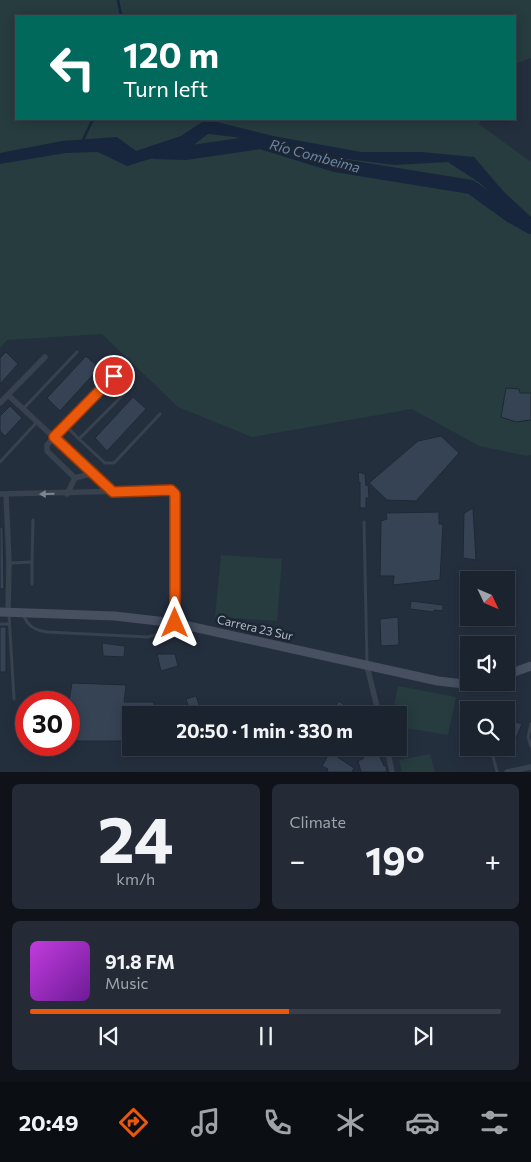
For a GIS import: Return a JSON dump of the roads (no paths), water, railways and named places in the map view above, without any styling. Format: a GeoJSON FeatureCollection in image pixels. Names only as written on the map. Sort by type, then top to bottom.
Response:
{"type":"FeatureCollection","features":[{"type":"Feature","properties":{"kind":"main road","name":"Carrera 23 Sur"},"geometry":{"type":"LineString","coordinates":[[4,612],[114,616],[175,623],[367,666],[438,681],[460,684]]}},
{"type":"Feature","properties":{"kind":"main road"},"geometry":{"type":"LineString","coordinates":[[515,672],[531,666]]}},
{"type":"Feature","properties":{"kind":"street"},"geometry":{"type":"LineString","coordinates":[[0,403],[45,357]]}},
{"type":"Feature","properties":{"kind":"street"},"geometry":{"type":"LineString","coordinates":[[8,395],[113,492]]}},
{"type":"Feature","properties":{"kind":"street"},"geometry":{"type":"LineString","coordinates":[[54,437],[47,445],[47,451],[75,478]]}},
{"type":"Feature","properties":{"kind":"street"},"geometry":{"type":"LineString","coordinates":[[67,494],[75,478],[93,473]]}},
{"type":"Feature","properties":{"kind":"street"},"geometry":{"type":"LineString","coordinates":[[4,612],[9,563],[3,494],[67,494],[171,490],[175,494],[175,623]]}},
{"type":"Feature","properties":{"kind":"street"},"geometry":{"type":"LineString","coordinates":[[367,666],[377,706]]}},
{"type":"Feature","properties":{"kind":"street"},"geometry":{"type":"LineString","coordinates":[[388,756],[392,772]]}},
{"type":"Feature","properties":{"kind":"street"},"geometry":{"type":"LineString","coordinates":[[507,772],[531,767]]}},
{"type":"Feature","properties":{"kind":"lane"},"geometry":{"type":"LineString","coordinates":[[23,409],[77,352]]}},
{"type":"Feature","properties":{"kind":"lane"},"geometry":{"type":"LineString","coordinates":[[54,437],[114,376]]}},
{"type":"Feature","properties":{"kind":"lane"},"geometry":{"type":"LineString","coordinates":[[79,439],[124,394]]}},
{"type":"Feature","properties":{"kind":"lane"},"geometry":{"type":"LineString","coordinates":[[65,426],[105,463],[114,463],[160,414]]}},
{"type":"Feature","properties":{"kind":"lane"},"geometry":{"type":"LineString","coordinates":[[0,462],[37,422]]}},
{"type":"Feature","properties":{"kind":"lane"},"geometry":{"type":"LineString","coordinates":[[32,584],[33,520]]}},
{"type":"Feature","properties":{"kind":"lane"},"geometry":{"type":"LineString","coordinates":[[364,522],[367,666]]}},
{"type":"Feature","properties":{"kind":"lane"},"geometry":{"type":"LineString","coordinates":[[9,563],[32,562]]}},
{"type":"Feature","properties":{"kind":"lane"},"geometry":{"type":"LineString","coordinates":[[4,612],[9,624],[14,699]]}},
{"type":"Feature","properties":{"kind":"lane"},"geometry":{"type":"LineString","coordinates":[[23,612],[30,626],[47,632],[148,638],[165,632],[175,623]]}},
{"type":"Feature","properties":{"kind":"lane"},"geometry":{"type":"LineString","coordinates":[[0,624],[9,624]]}},
{"type":"Feature","properties":{"kind":"lane"},"geometry":{"type":"LineString","coordinates":[[531,724],[528,737],[531,746]]}},
{"type":"Feature","properties":{"kind":"lane"},"geometry":{"type":"LineString","coordinates":[[493,756],[497,772]]}},
{"type":"Feature","properties":{"kind":"water"},"geometry":{"type":"Polygon","coordinates":[[[202,122],[217,122],[273,136],[361,152],[421,152],[474,157],[503,191],[531,217],[531,228],[517,218],[480,183],[448,162],[395,165],[315,155],[235,137],[208,134],[192,146],[127,166],[98,152],[66,153],[0,164],[0,153],[62,141],[117,137],[136,151],[181,136],[202,122]]]}},
{"type":"Feature","properties":{"kind":"waterway"},"geometry":{"type":"LineString","coordinates":[[118,0],[121,15]]}},
{"type":"Feature","properties":{"kind":"waterway"},"geometry":{"type":"LineString","coordinates":[[82,142],[93,120]]}},
{"type":"Feature","properties":{"kind":"waterway","name":"Río Combeima"},"geometry":{"type":"LineString","coordinates":[[155,152],[185,153],[261,142],[335,165],[471,187],[511,216],[531,227]]}}]}
